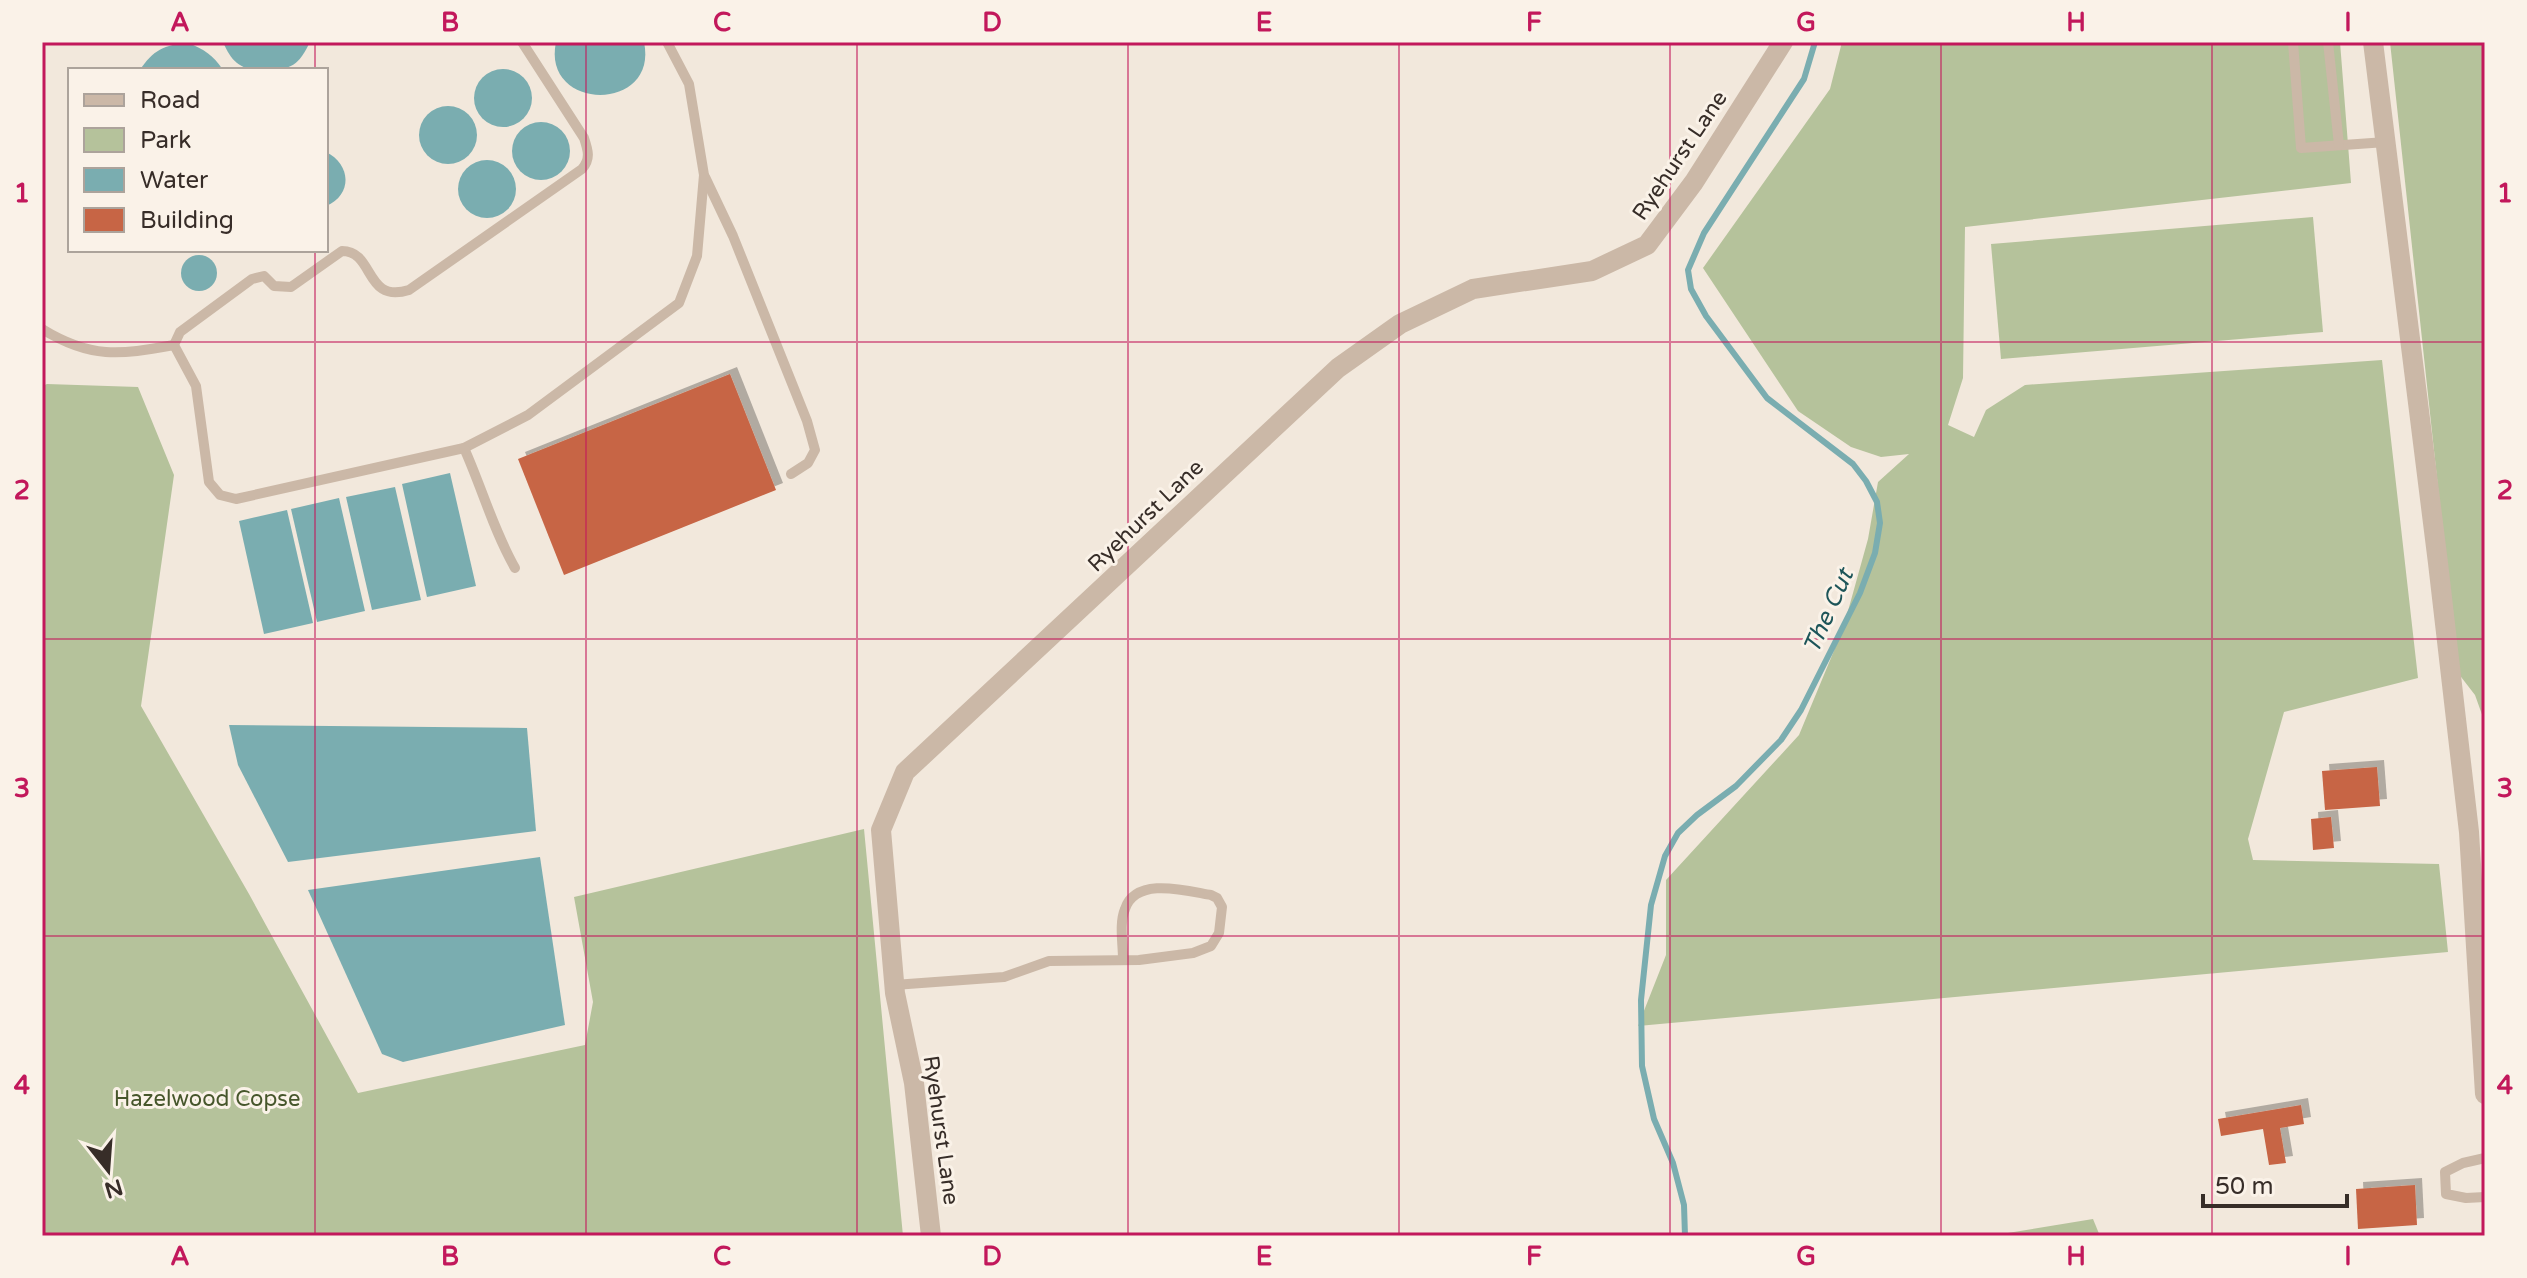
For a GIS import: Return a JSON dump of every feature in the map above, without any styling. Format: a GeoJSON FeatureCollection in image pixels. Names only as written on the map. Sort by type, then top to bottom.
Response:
{"type":"FeatureCollection","features":[{"type":"Feature","properties":{"kind":"street","name":"Ryehurst Lane"},"geometry":{"type":"LineString","coordinates":[[931,1236],[914,1083],[894,985],[881,830],[905,772],[1338,368],[1400,324],[1473,289],[1592,271],[1647,245],[1694,182],[1783,42]]}},
{"type":"Feature","properties":{"kind":"street"},"geometry":{"type":"LineString","coordinates":[[2373,42],[2469,832],[2485,1094]]}},
{"type":"Feature","properties":{"kind":"lane"},"geometry":{"type":"LineString","coordinates":[[174,345],[180,332],[252,279],[264,276],[274,286],[291,287],[342,251],[348,250],[358,256],[379,287],[386,292],[409,290],[582,169],[587,164],[589,154],[584,138],[522,42]]}},
{"type":"Feature","properties":{"kind":"lane"},"geometry":{"type":"LineString","coordinates":[[174,345],[196,386],[209,482],[213,489],[229,499],[464,448],[528,415],[679,303],[697,256],[704,175],[689,84],[667,42]]}},
{"type":"Feature","properties":{"kind":"lane"},"geometry":{"type":"LineString","coordinates":[[2293,42],[2301,148],[2386,142]]}},
{"type":"Feature","properties":{"kind":"lane"},"geometry":{"type":"LineString","coordinates":[[2328,42],[2339,145]]}},
{"type":"Feature","properties":{"kind":"lane"},"geometry":{"type":"LineString","coordinates":[[704,175],[733,236],[807,421],[815,450],[808,463],[791,474]]}},
{"type":"Feature","properties":{"kind":"lane"},"geometry":{"type":"LineString","coordinates":[[45,335],[68,345],[102,353],[139,352],[174,345]]}},
{"type":"Feature","properties":{"kind":"lane"},"geometry":{"type":"LineString","coordinates":[[464,448],[499,540],[515,568]]}},
{"type":"Feature","properties":{"kind":"lane"},"geometry":{"type":"LineString","coordinates":[[894,985],[1004,977],[1049,961],[1123,959],[1174,957],[1211,946],[1221,924],[1222,907],[1217,898],[1160,888],[1146,890],[1130,899],[1123,911],[1123,959]]}},
{"type":"Feature","properties":{"kind":"lane"},"geometry":{"type":"LineString","coordinates":[[2485,1158],[2463,1163],[2445,1172],[2446,1194],[2466,1198],[2485,1197]]}},
{"type":"Feature","properties":{"kind":"green space"},"geometry":{"type":"Polygon","coordinates":[[[1842,42],[2340,42],[2351,183],[1965,227],[1963,378],[1948,425],[1974,437],[1986,410],[2025,385],[2382,360],[2418,678],[2284,712],[2248,839],[2253,860],[2439,864],[2448,952],[1638,1026],[1666,955],[1666,880],[1799,735],[1843,629],[1868,539],[1878,482],[1909,454],[1881,457],[1851,447],[1798,411],[1703,268],[1830,89],[1842,42]]]}},
{"type":"Feature","properties":{"kind":"green space"},"geometry":{"type":"Polygon","coordinates":[[[2390,42],[2485,42],[2485,723],[2475,695],[2458,673],[2390,42]]]}},
{"type":"Feature","properties":{"kind":"green space"},"geometry":{"type":"Polygon","coordinates":[[[2313,217],[2323,332],[2001,359],[1991,244],[2313,217]]]}},
{"type":"Feature","properties":{"kind":"green space","name":"Hazelwood Copse"},"geometry":{"type":"Polygon","coordinates":[[[42,386],[138,387],[174,475],[141,706],[358,1093],[585,1045],[593,1002],[574,897],[864,829],[903,1236],[42,1236],[42,386]]]}},
{"type":"Feature","properties":{"kind":"green space"},"geometry":{"type":"Polygon","coordinates":[[[2093,1219],[2100,1236],[1989,1236],[2093,1219]]]}},
{"type":"Feature","properties":{"kind":"water"},"geometry":{"type":"Polygon","coordinates":[[[223,42],[310,42],[302,56],[285,68],[248,68],[239,65],[223,42]]]}},
{"type":"Feature","properties":{"kind":"water"},"geometry":{"type":"Polygon","coordinates":[[[556,42],[644,42],[644,65],[634,82],[619,92],[600,95],[581,91],[566,82],[556,65],[556,42]]]}},
{"type":"Feature","properties":{"kind":"water"},"geometry":{"type":"Polygon","coordinates":[[[188,43],[199,48],[222,68],[142,68],[149,58],[172,45],[188,43]]]}},
{"type":"Feature","properties":{"kind":"water"},"geometry":{"type":"Polygon","coordinates":[[[503,69],[514,71],[523,78],[530,87],[530,109],[523,118],[514,125],[503,127],[492,125],[483,118],[476,109],[474,98],[476,87],[483,78],[492,71],[503,69]]]}},
{"type":"Feature","properties":{"kind":"water"},"geometry":{"type":"Polygon","coordinates":[[[448,106],[459,108],[468,115],[475,124],[475,146],[468,155],[459,162],[448,164],[437,162],[428,155],[421,146],[419,135],[421,124],[428,115],[437,108],[448,106]]]}},
{"type":"Feature","properties":{"kind":"water"},"geometry":{"type":"Polygon","coordinates":[[[541,122],[552,124],[561,131],[568,140],[568,162],[561,171],[552,178],[541,180],[530,178],[521,171],[514,162],[512,151],[514,140],[521,131],[530,124],[541,122]]]}},
{"type":"Feature","properties":{"kind":"water"},"geometry":{"type":"Polygon","coordinates":[[[328,153],[340,164],[346,179],[341,195],[328,205],[328,153]]]}},
{"type":"Feature","properties":{"kind":"water"},"geometry":{"type":"Polygon","coordinates":[[[487,160],[498,162],[507,169],[514,178],[514,200],[507,209],[498,216],[487,218],[476,216],[467,209],[460,200],[458,189],[460,178],[467,169],[476,162],[487,160]]]}},
{"type":"Feature","properties":{"kind":"water"},"geometry":{"type":"Polygon","coordinates":[[[199,255],[212,260],[217,273],[212,286],[199,291],[186,286],[181,273],[186,260],[199,255]]]}},
{"type":"Feature","properties":{"kind":"water"},"geometry":{"type":"Polygon","coordinates":[[[450,473],[476,586],[427,597],[402,484],[450,473]]]}},
{"type":"Feature","properties":{"kind":"water"},"geometry":{"type":"Polygon","coordinates":[[[395,487],[421,600],[372,610],[346,497],[395,487]]]}},
{"type":"Feature","properties":{"kind":"water"},"geometry":{"type":"Polygon","coordinates":[[[339,498],[365,611],[317,622],[291,509],[339,498]]]}},
{"type":"Feature","properties":{"kind":"water"},"geometry":{"type":"Polygon","coordinates":[[[287,510],[313,623],[264,634],[239,521],[287,510]]]}},
{"type":"Feature","properties":{"kind":"water"},"geometry":{"type":"Polygon","coordinates":[[[229,725],[527,728],[536,831],[288,862],[238,765],[229,725]]]}},
{"type":"Feature","properties":{"kind":"water"},"geometry":{"type":"Polygon","coordinates":[[[540,857],[565,1025],[403,1062],[382,1054],[308,890],[540,857]]]}},
{"type":"Feature","properties":{"kind":"building"},"geometry":{"type":"Polygon","coordinates":[[[730,374],[776,490],[564,575],[518,459],[730,374]]]}},
{"type":"Feature","properties":{"kind":"building"},"geometry":{"type":"Polygon","coordinates":[[[2377,767],[2380,806],[2325,810],[2322,771],[2377,767]]]}},
{"type":"Feature","properties":{"kind":"building"},"geometry":{"type":"Polygon","coordinates":[[[2331,817],[2334,848],[2313,850],[2311,819],[2331,817]]]}},
{"type":"Feature","properties":{"kind":"building"},"geometry":{"type":"Polygon","coordinates":[[[2301,1105],[2304,1124],[2280,1128],[2286,1163],[2269,1165],[2263,1129],[2221,1136],[2218,1119],[2301,1105]]]}},
{"type":"Feature","properties":{"kind":"building"},"geometry":{"type":"Polygon","coordinates":[[[2415,1185],[2417,1225],[2358,1229],[2356,1189],[2415,1185]]]}},
{"type":"Feature","properties":{"kind":"waterway","name":"The Cut"},"geometry":{"type":"LineString","coordinates":[[1685,1236],[1684,1205],[1673,1163],[1654,1119],[1642,1066],[1641,1000],[1651,905],[1665,856],[1678,833],[1736,786],[1781,740],[1801,710],[1860,593],[1875,553],[1880,523],[1877,502],[1853,464],[1767,398],[1706,316],[1691,289],[1688,270],[1704,233],[1804,79],[1815,42]]}}]}
